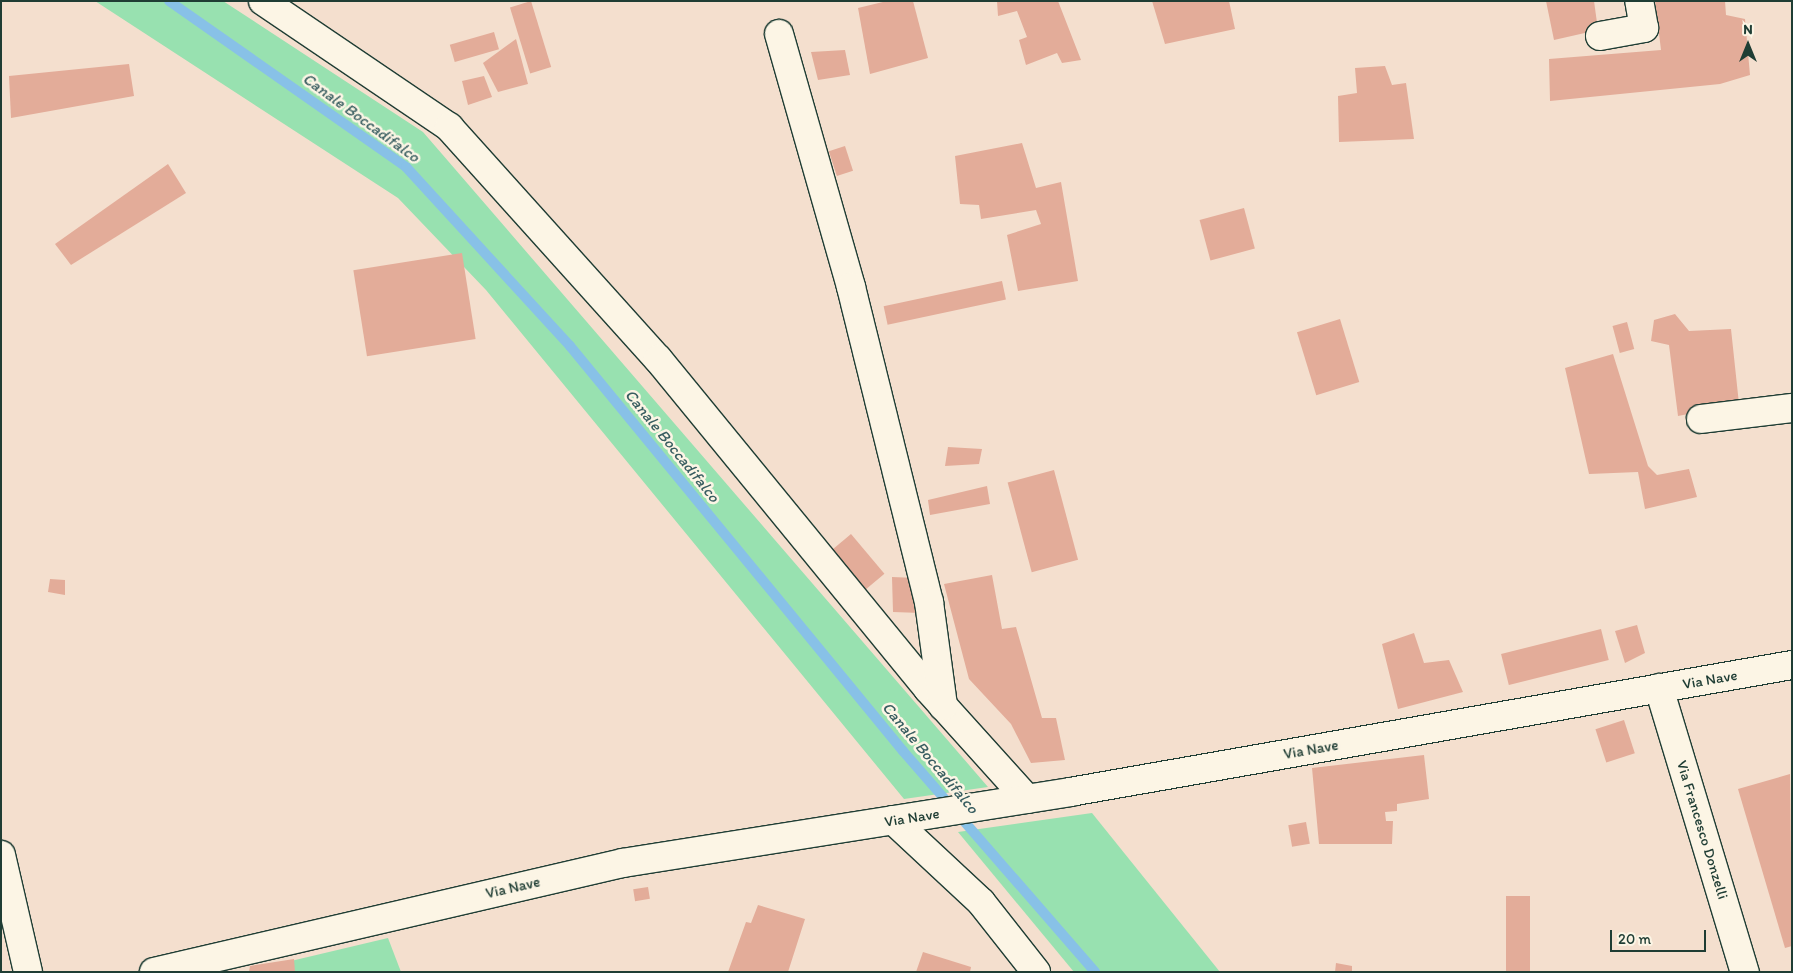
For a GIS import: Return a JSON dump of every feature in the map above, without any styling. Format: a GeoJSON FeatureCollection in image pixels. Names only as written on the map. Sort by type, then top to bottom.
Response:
{"type":"FeatureCollection","features":[{"type":"Feature","properties":{"kind":"street"},"geometry":{"type":"LineString","coordinates":[[263,1],[449,127],[658,359],[943,706],[1027,799]]}},
{"type":"Feature","properties":{"kind":"street"},"geometry":{"type":"LineString","coordinates":[[1600,36],[1644,28],[1639,1]]}},
{"type":"Feature","properties":{"kind":"street"},"geometry":{"type":"LineString","coordinates":[[779,34],[851,287],[929,602],[943,706]]}},
{"type":"Feature","properties":{"kind":"street"},"geometry":{"type":"LineString","coordinates":[[1701,420],[1792,408]]}},
{"type":"Feature","properties":{"kind":"street","name":"Via Nave"},"geometry":{"type":"LineString","coordinates":[[154,972],[623,863],[987,806],[1792,666]]}},
{"type":"Feature","properties":{"kind":"street","name":"Via Francesco Donzelli"},"geometry":{"type":"LineString","coordinates":[[1659,688],[1745,972]]}},
{"type":"Feature","properties":{"kind":"street"},"geometry":{"type":"LineString","coordinates":[[903,819],[981,902],[1036,972]]}},
{"type":"Feature","properties":{"kind":"street"},"geometry":{"type":"LineString","coordinates":[[1,855],[28,972]]}},
{"type":"Feature","properties":{"kind":"green space"},"geometry":{"type":"Polygon","coordinates":[[[95,1],[223,1],[423,132],[988,787],[904,799],[486,290],[398,198],[95,1]]]}},
{"type":"Feature","properties":{"kind":"green space"},"geometry":{"type":"Polygon","coordinates":[[[1092,813],[1220,972],[1074,972],[958,832],[1092,813]]]}},
{"type":"Feature","properties":{"kind":"green space"},"geometry":{"type":"Polygon","coordinates":[[[388,938],[401,972],[244,972],[388,938]]]}},
{"type":"Feature","properties":{"kind":"building"},"geometry":{"type":"Polygon","coordinates":[[[531,1],[551,67],[530,73],[510,7],[531,1]]]}},
{"type":"Feature","properties":{"kind":"building"},"geometry":{"type":"Polygon","coordinates":[[[887,1],[913,1],[928,58],[870,74],[858,8],[887,1]]]}},
{"type":"Feature","properties":{"kind":"building"},"geometry":{"type":"Polygon","coordinates":[[[997,1],[1058,1],[1081,60],[1062,63],[1057,53],[1026,65],[1019,40],[1027,37],[1017,11],[998,16],[997,1]]]}},
{"type":"Feature","properties":{"kind":"building"},"geometry":{"type":"Polygon","coordinates":[[[1152,1],[1229,1],[1235,29],[1165,44],[1152,1]]]}},
{"type":"Feature","properties":{"kind":"building"},"geometry":{"type":"Polygon","coordinates":[[[1546,1],[1594,1],[1598,30],[1554,40],[1546,1]]]}},
{"type":"Feature","properties":{"kind":"building"},"geometry":{"type":"Polygon","coordinates":[[[1655,1],[1725,1],[1726,15],[1745,19],[1750,75],[1720,84],[1550,101],[1549,59],[1661,50],[1655,1]]]}},
{"type":"Feature","properties":{"kind":"building"},"geometry":{"type":"Polygon","coordinates":[[[494,32],[499,49],[455,62],[450,45],[494,32]]]}},
{"type":"Feature","properties":{"kind":"building"},"geometry":{"type":"Polygon","coordinates":[[[516,39],[528,84],[498,92],[483,63],[516,39]]]}},
{"type":"Feature","properties":{"kind":"building"},"geometry":{"type":"Polygon","coordinates":[[[845,50],[850,75],[818,80],[811,52],[845,50]]]}},
{"type":"Feature","properties":{"kind":"building"},"geometry":{"type":"Polygon","coordinates":[[[129,64],[134,96],[11,118],[9,76],[129,64]]]}},
{"type":"Feature","properties":{"kind":"building"},"geometry":{"type":"Polygon","coordinates":[[[1385,66],[1392,85],[1406,83],[1414,139],[1339,142],[1338,96],[1357,93],[1355,68],[1385,66]]]}},
{"type":"Feature","properties":{"kind":"building"},"geometry":{"type":"Polygon","coordinates":[[[484,76],[492,97],[468,105],[462,81],[484,76]]]}},
{"type":"Feature","properties":{"kind":"building"},"geometry":{"type":"Polygon","coordinates":[[[1022,143],[1036,188],[1061,182],[1078,281],[1018,291],[1007,235],[1041,224],[1036,210],[981,219],[979,205],[960,204],[955,156],[1022,143]]]}},
{"type":"Feature","properties":{"kind":"building"},"geometry":{"type":"Polygon","coordinates":[[[845,146],[853,171],[837,176],[829,151],[845,146]]]}},
{"type":"Feature","properties":{"kind":"building"},"geometry":{"type":"Polygon","coordinates":[[[168,164],[186,193],[71,265],[55,244],[168,164]]]}},
{"type":"Feature","properties":{"kind":"building"},"geometry":{"type":"Polygon","coordinates":[[[1244,208],[1255,249],[1210,260],[1200,220],[1244,208]]]}},
{"type":"Feature","properties":{"kind":"building"},"geometry":{"type":"Polygon","coordinates":[[[462,253],[476,339],[367,356],[353,270],[462,253]]]}},
{"type":"Feature","properties":{"kind":"building"},"geometry":{"type":"Polygon","coordinates":[[[1002,281],[1006,300],[888,325],[884,306],[1002,281]]]}},
{"type":"Feature","properties":{"kind":"building"},"geometry":{"type":"Polygon","coordinates":[[[1675,314],[1689,331],[1731,329],[1739,404],[1678,416],[1669,345],[1651,341],[1654,320],[1675,314]]]}},
{"type":"Feature","properties":{"kind":"building"},"geometry":{"type":"Polygon","coordinates":[[[1340,319],[1359,382],[1316,395],[1297,332],[1340,319]]]}},
{"type":"Feature","properties":{"kind":"building"},"geometry":{"type":"Polygon","coordinates":[[[1627,322],[1634,349],[1620,353],[1613,326],[1627,322]]]}},
{"type":"Feature","properties":{"kind":"building"},"geometry":{"type":"Polygon","coordinates":[[[1613,354],[1648,466],[1657,475],[1689,469],[1697,497],[1645,509],[1638,472],[1589,474],[1565,368],[1613,354]]]}},
{"type":"Feature","properties":{"kind":"building"},"geometry":{"type":"Polygon","coordinates":[[[948,447],[982,449],[979,464],[945,466],[948,447]]]}},
{"type":"Feature","properties":{"kind":"building"},"geometry":{"type":"Polygon","coordinates":[[[1054,470],[1078,560],[1032,572],[1008,482],[1054,470]]]}},
{"type":"Feature","properties":{"kind":"building"},"geometry":{"type":"Polygon","coordinates":[[[987,486],[990,504],[930,515],[928,500],[987,486]]]}},
{"type":"Feature","properties":{"kind":"building"},"geometry":{"type":"Polygon","coordinates":[[[851,534],[884,574],[863,592],[830,552],[851,534]]]}},
{"type":"Feature","properties":{"kind":"building"},"geometry":{"type":"Polygon","coordinates":[[[992,575],[1002,629],[1016,627],[1042,718],[1056,718],[1065,760],[1031,763],[1011,724],[969,679],[944,584],[992,575]]]}},
{"type":"Feature","properties":{"kind":"building"},"geometry":{"type":"Polygon","coordinates":[[[892,577],[916,578],[921,613],[893,612],[892,577]]]}},
{"type":"Feature","properties":{"kind":"building"},"geometry":{"type":"Polygon","coordinates":[[[50,579],[65,580],[65,595],[48,592],[50,579]]]}},
{"type":"Feature","properties":{"kind":"building"},"geometry":{"type":"Polygon","coordinates":[[[1637,625],[1645,653],[1625,663],[1615,631],[1637,625]]]}},
{"type":"Feature","properties":{"kind":"building"},"geometry":{"type":"Polygon","coordinates":[[[1601,629],[1609,660],[1509,685],[1501,654],[1601,629]]]}},
{"type":"Feature","properties":{"kind":"building"},"geometry":{"type":"Polygon","coordinates":[[[1414,633],[1424,663],[1449,660],[1463,692],[1398,709],[1382,644],[1414,633]]]}},
{"type":"Feature","properties":{"kind":"building"},"geometry":{"type":"Polygon","coordinates":[[[1624,720],[1635,753],[1606,763],[1595,729],[1624,720]]]}},
{"type":"Feature","properties":{"kind":"building"},"geometry":{"type":"Polygon","coordinates":[[[1424,755],[1429,799],[1397,804],[1397,811],[1385,812],[1386,821],[1393,821],[1392,844],[1319,844],[1312,768],[1424,755]]]}},
{"type":"Feature","properties":{"kind":"building"},"geometry":{"type":"Polygon","coordinates":[[[1790,774],[1792,946],[1785,948],[1738,789],[1790,774]]]}},
{"type":"Feature","properties":{"kind":"building"},"geometry":{"type":"Polygon","coordinates":[[[1306,822],[1310,844],[1292,847],[1288,825],[1306,822]]]}},
{"type":"Feature","properties":{"kind":"building"},"geometry":{"type":"Polygon","coordinates":[[[648,887],[650,899],[635,901],[633,889],[648,887]]]}},
{"type":"Feature","properties":{"kind":"building"},"geometry":{"type":"Polygon","coordinates":[[[1506,896],[1530,896],[1530,972],[1506,972],[1506,896]]]}},
{"type":"Feature","properties":{"kind":"building"},"geometry":{"type":"Polygon","coordinates":[[[758,905],[805,919],[788,972],[728,972],[746,922],[751,923],[758,905]]]}},
{"type":"Feature","properties":{"kind":"building"},"geometry":{"type":"Polygon","coordinates":[[[923,952],[971,967],[970,972],[916,972],[923,952]]]}},
{"type":"Feature","properties":{"kind":"building"},"geometry":{"type":"Polygon","coordinates":[[[294,959],[295,972],[249,972],[250,966],[294,959]]]}},
{"type":"Feature","properties":{"kind":"building"},"geometry":{"type":"Polygon","coordinates":[[[1336,963],[1352,966],[1352,972],[1335,972],[1336,963]]]}},
{"type":"Feature","properties":{"kind":"waterway","name":"Canale Boccadifalco"},"geometry":{"type":"LineString","coordinates":[[169,1],[406,167],[570,346],[903,751],[1095,972]]}}]}
